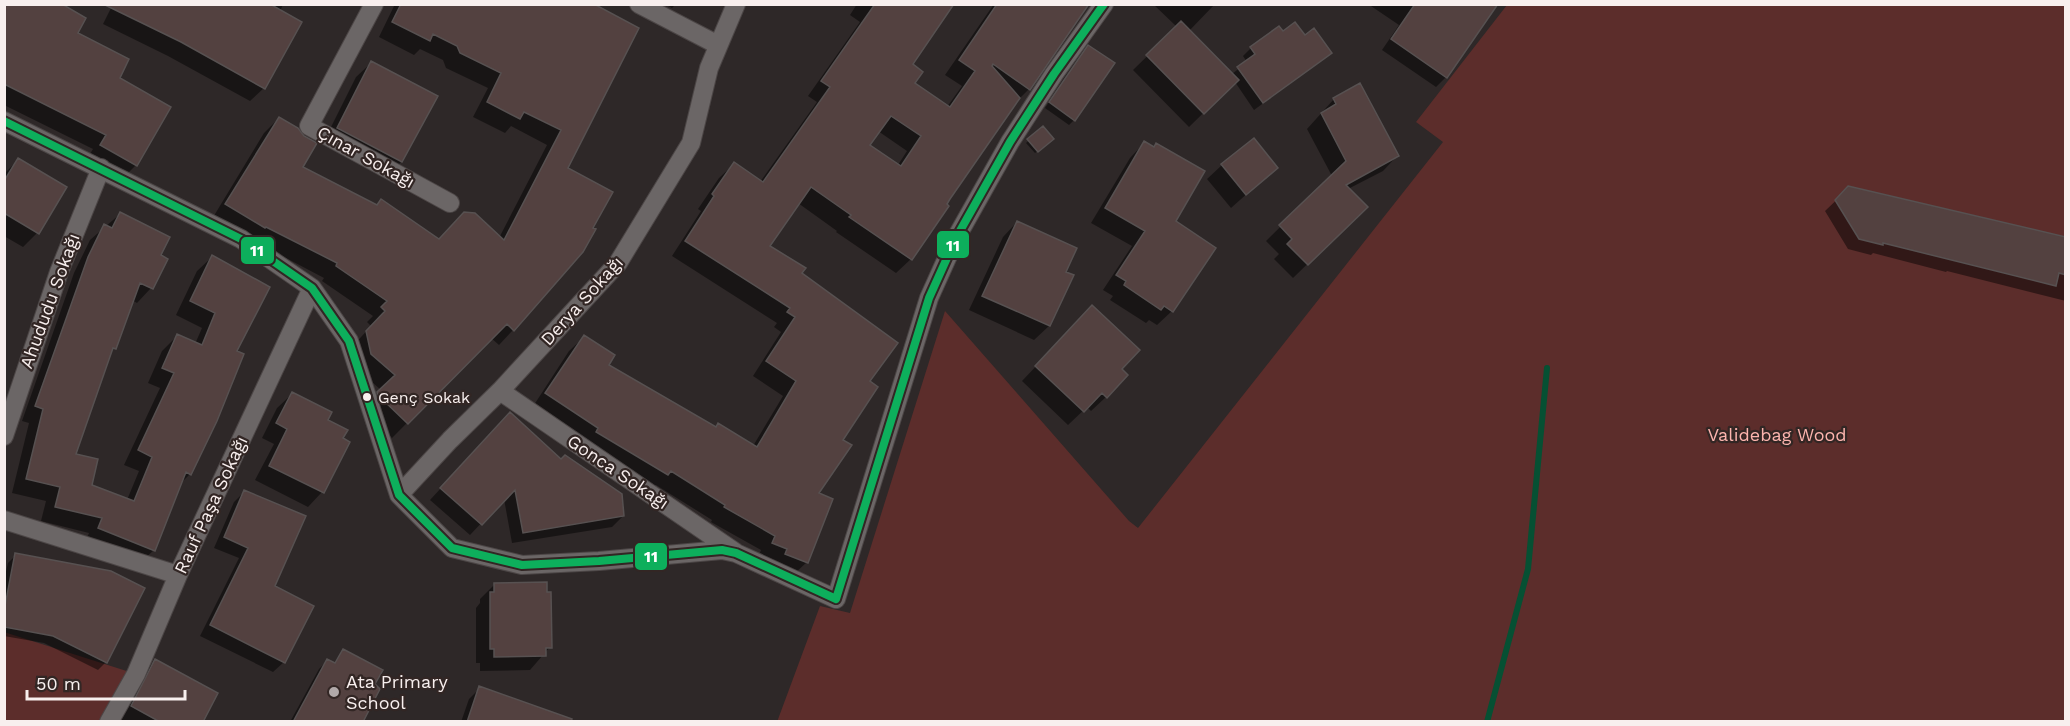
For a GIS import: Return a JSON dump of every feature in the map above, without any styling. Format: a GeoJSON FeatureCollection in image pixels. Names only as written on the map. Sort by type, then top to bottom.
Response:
{"type":"FeatureCollection","features":[{"type":"Feature","properties":{"kind":"street","name":"Çınar Sokağı"},"geometry":{"type":"LineString","coordinates":[[374,4],[309,126],[450,203]]}},
{"type":"Feature","properties":{"kind":"street"},"geometry":{"type":"LineString","coordinates":[[639,4],[718,45]]}},
{"type":"Feature","properties":{"kind":"street","name":"Derya Sokağı"},"geometry":{"type":"LineString","coordinates":[[399,495],[500,391],[618,263],[691,143],[709,68],[736,4]]}},
{"type":"Feature","properties":{"kind":"street"},"geometry":{"type":"LineString","coordinates":[[4,121],[242,239],[312,288],[349,341],[399,495],[452,548],[522,565],[722,550],[736,553],[836,599],[929,298],[946,259],[1010,142],[1054,74],[1104,4]]}},
{"type":"Feature","properties":{"kind":"street","name":"Ahududu Sokağı"},"geometry":{"type":"LineString","coordinates":[[4,436],[59,272],[101,168]]}},
{"type":"Feature","properties":{"kind":"street","name":"Rauf Paşa Sokağı"},"geometry":{"type":"LineString","coordinates":[[110,722],[136,674],[178,575],[312,288]]}},
{"type":"Feature","properties":{"kind":"street","name":"Gonca Sokağı"},"geometry":{"type":"LineString","coordinates":[[500,391],[736,553]]}},
{"type":"Feature","properties":{"kind":"street"},"geometry":{"type":"LineString","coordinates":[[4,520],[178,575]]}},
{"type":"Feature","properties":{"kind":"green space","name":"Validebag Wood"},"geometry":{"type":"Polygon","coordinates":[[[1507,5],[2065,5],[2065,721],[777,722],[820,606],[850,613],[945,311],[1129,521],[1138,528],[1443,142],[1416,122],[1507,5]]]}},
{"type":"Feature","properties":{"kind":"green space"},"geometry":{"type":"Polygon","coordinates":[[[4,632],[136,674],[109,721],[5,721],[4,632]]]}},
{"type":"Feature","properties":{"kind":"building"},"geometry":{"type":"Polygon","coordinates":[[[4,4],[62,4],[86,18],[78,33],[129,59],[120,78],[171,107],[137,166],[100,145],[106,135],[4,84],[4,4]]]}},
{"type":"Feature","properties":{"kind":"building"},"geometry":{"type":"Polygon","coordinates":[[[103,4],[270,4],[302,22],[265,89],[181,42],[103,4]]]}},
{"type":"Feature","properties":{"kind":"building"},"geometry":{"type":"Polygon","coordinates":[[[401,4],[594,4],[639,28],[568,168],[613,192],[583,252],[514,331],[507,324],[408,424],[378,395],[377,392],[395,375],[371,354],[366,331],[385,311],[381,307],[387,301],[336,266],[337,263],[265,228],[225,204],[279,117],[317,143],[303,167],[377,205],[381,199],[439,239],[464,212],[475,213],[504,240],[561,130],[524,112],[520,119],[487,102],[501,73],[460,53],[457,46],[433,34],[430,41],[392,22],[401,4]]]}},
{"type":"Feature","properties":{"kind":"building"},"geometry":{"type":"Polygon","coordinates":[[[875,4],[954,4],[913,64],[923,72],[915,83],[950,107],[975,71],[959,60],[997,4],[1089,4],[1030,90],[993,64],[992,66],[1020,98],[950,199],[947,204],[949,206],[912,260],[849,217],[851,215],[811,187],[770,246],[806,268],[802,273],[898,343],[870,381],[878,387],[843,440],[852,445],[819,493],[833,499],[808,563],[785,554],[787,549],[772,543],[775,536],[724,507],[725,505],[671,471],[668,475],[596,432],[598,428],[545,393],[584,335],[615,355],[609,365],[716,427],[718,423],[757,447],[796,381],[766,361],[795,317],[787,312],[790,308],[685,241],[714,196],[712,194],[734,162],[763,182],[830,87],[821,81],[875,4]],[[891,116],[870,145],[901,166],[921,136],[891,116]]]}},
{"type":"Feature","properties":{"kind":"building"},"geometry":{"type":"Polygon","coordinates":[[[1415,4],[1498,4],[1447,78],[1391,39],[1415,4]]]}},
{"type":"Feature","properties":{"kind":"building"},"geometry":{"type":"Polygon","coordinates":[[[1181,21],[1239,80],[1204,114],[1146,55],[1181,21]]]}},
{"type":"Feature","properties":{"kind":"building"},"geometry":{"type":"Polygon","coordinates":[[[1295,22],[1305,35],[1314,28],[1332,53],[1263,103],[1237,67],[1255,54],[1250,47],[1279,26],[1283,31],[1295,22]]]}},
{"type":"Feature","properties":{"kind":"building"},"geometry":{"type":"Polygon","coordinates":[[[1088,45],[1115,63],[1075,121],[1049,102],[1088,45]]]}},
{"type":"Feature","properties":{"kind":"building"},"geometry":{"type":"Polygon","coordinates":[[[371,61],[438,96],[402,162],[337,128],[371,61]]]}},
{"type":"Feature","properties":{"kind":"building"},"geometry":{"type":"Polygon","coordinates":[[[1360,83],[1399,156],[1346,185],[1368,207],[1308,265],[1287,244],[1292,239],[1279,225],[1346,161],[1321,113],[1336,104],[1333,98],[1360,83]]]}},
{"type":"Feature","properties":{"kind":"building"},"geometry":{"type":"Polygon","coordinates":[[[1043,126],[1054,139],[1038,152],[1027,139],[1043,126]]]}},
{"type":"Feature","properties":{"kind":"building"},"geometry":{"type":"Polygon","coordinates":[[[1254,138],[1278,168],[1246,195],[1221,164],[1254,138]]]}},
{"type":"Feature","properties":{"kind":"building"},"geometry":{"type":"Polygon","coordinates":[[[1144,141],[1154,147],[1156,143],[1205,171],[1176,221],[1216,248],[1173,312],[1164,306],[1161,310],[1124,285],[1126,281],[1116,275],[1145,231],[1105,208],[1144,141]]]}},
{"type":"Feature","properties":{"kind":"building"},"geometry":{"type":"Polygon","coordinates":[[[18,158],[67,187],[39,234],[4,213],[4,181],[18,158]]]}},
{"type":"Feature","properties":{"kind":"building"},"geometry":{"type":"Polygon","coordinates":[[[1848,186],[2066,237],[2066,275],[2059,273],[2056,286],[1859,239],[1835,200],[1848,186]]]}},
{"type":"Feature","properties":{"kind":"building"},"geometry":{"type":"Polygon","coordinates":[[[120,212],[170,237],[161,255],[168,259],[153,289],[140,283],[116,349],[113,348],[76,454],[98,459],[92,485],[134,501],[152,457],[138,450],[174,373],[162,368],[177,334],[202,345],[215,313],[190,301],[212,255],[270,287],[237,351],[244,354],[217,421],[191,475],[186,472],[155,551],[98,528],[102,518],[55,507],[60,487],[26,479],[43,409],[35,406],[88,257],[104,224],[112,228],[120,212]]]}},
{"type":"Feature","properties":{"kind":"building"},"geometry":{"type":"Polygon","coordinates":[[[1017,221],[1077,248],[1066,272],[1074,275],[1050,326],[982,296],[1017,221]]]}},
{"type":"Feature","properties":{"kind":"building"},"geometry":{"type":"Polygon","coordinates":[[[1092,305],[1140,350],[1122,369],[1128,375],[1107,398],[1102,393],[1084,412],[1035,366],[1092,305]]]}},
{"type":"Feature","properties":{"kind":"building"},"geometry":{"type":"Polygon","coordinates":[[[292,392],[332,412],[328,420],[348,430],[343,438],[350,442],[324,493],[269,466],[287,429],[276,423],[292,392]]]}},
{"type":"Feature","properties":{"kind":"building"},"geometry":{"type":"Polygon","coordinates":[[[510,412],[561,459],[565,455],[622,494],[624,516],[523,533],[515,490],[482,525],[440,488],[510,412]]]}},
{"type":"Feature","properties":{"kind":"building"},"geometry":{"type":"Polygon","coordinates":[[[244,490],[306,516],[275,586],[314,606],[285,663],[210,625],[248,548],[224,537],[244,490]]]}},
{"type":"Feature","properties":{"kind":"building"},"geometry":{"type":"Polygon","coordinates":[[[15,553],[111,571],[145,588],[107,663],[53,636],[4,627],[4,611],[15,553]]]}},
{"type":"Feature","properties":{"kind":"building"},"geometry":{"type":"Polygon","coordinates":[[[547,582],[547,592],[551,592],[552,648],[546,648],[546,656],[494,657],[494,649],[490,649],[490,592],[494,592],[494,583],[547,582]]]}},
{"type":"Feature","properties":{"kind":"building","name":"Ata Primary School"},"geometry":{"type":"Polygon","coordinates":[[[343,649],[383,670],[375,684],[380,689],[363,722],[293,722],[327,659],[335,663],[343,649]]]}},
{"type":"Feature","properties":{"kind":"building"},"geometry":{"type":"Polygon","coordinates":[[[155,659],[218,693],[203,722],[160,722],[131,706],[155,659]]]}},
{"type":"Feature","properties":{"kind":"building"},"geometry":{"type":"Polygon","coordinates":[[[479,686],[572,719],[571,722],[467,722],[479,686]]]}},
{"type":"Feature","properties":{"kind":"waterway"},"geometry":{"type":"LineString","coordinates":[[1487,722],[1528,569],[1547,368]]}},
{"type":"Feature","properties":{"kind":"transit line","name":"11"},"geometry":{"type":"LineString","coordinates":[[4,121],[241,239],[312,288],[349,341],[399,495],[452,548],[522,565],[722,550],[736,553],[836,599],[929,298],[956,238],[1010,142],[1054,74],[1104,4]]}},
{"type":"Feature","properties":{"kind":"place","name":"Genç Sokak"},"geometry":{"type":"Point","coordinates":[367,397]}},
{"type":"Feature","properties":{"kind":"place","name":"Ata Primary School"},"geometry":{"type":"Point","coordinates":[334,692]}}]}
